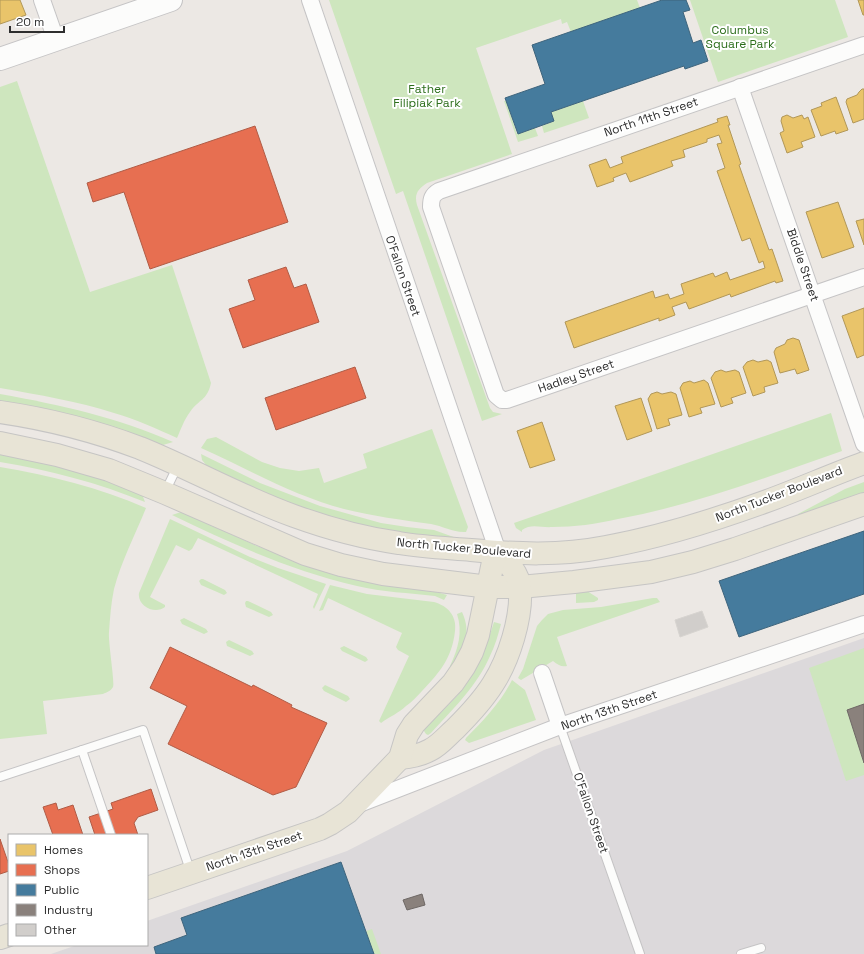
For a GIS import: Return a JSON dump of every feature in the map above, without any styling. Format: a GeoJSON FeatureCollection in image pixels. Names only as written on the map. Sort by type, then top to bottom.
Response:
{"type":"FeatureCollection","features":[{"type":"Feature","properties":{"kind":"main road","name":"North Tucker Boulevard"},"geometry":{"type":"LineString","coordinates":[[0,412],[72,426],[140,448],[249,498],[325,526],[419,546],[521,554],[572,552],[605,548],[647,538],[688,527],[746,508],[864,463]]}},
{"type":"Feature","properties":{"kind":"main road"},"geometry":{"type":"LineString","coordinates":[[0,443],[57,455],[109,470],[305,554],[341,565],[383,574],[489,587],[520,587],[614,578],[651,572],[693,562],[736,549],[864,504]]}},
{"type":"Feature","properties":{"kind":"main road","name":"North 13th Street"},"geometry":{"type":"LineString","coordinates":[[148,888],[320,829],[340,818],[356,805],[400,758],[407,734],[414,724],[453,683],[472,652],[478,635],[493,562],[498,552]]}},
{"type":"Feature","properties":{"kind":"main road"},"geometry":{"type":"LineString","coordinates":[[400,758],[414,757],[429,751],[440,743],[479,703],[493,684],[503,664],[512,639],[519,608],[520,587],[508,562],[498,552]]}},
{"type":"Feature","properties":{"kind":"street"},"geometry":{"type":"LineString","coordinates":[[42,0],[56,40]]}},
{"type":"Feature","properties":{"kind":"street"},"geometry":{"type":"LineString","coordinates":[[0,59],[172,0]]}},
{"type":"Feature","properties":{"kind":"street","name":"O'Fallon Street"},"geometry":{"type":"LineString","coordinates":[[310,0],[498,552]]}},
{"type":"Feature","properties":{"kind":"street","name":"North 11th Street"},"geometry":{"type":"LineString","coordinates":[[439,191],[864,45]]}},
{"type":"Feature","properties":{"kind":"street","name":"Biddle Street"},"geometry":{"type":"LineString","coordinates":[[740,87],[864,444]]}},
{"type":"Feature","properties":{"kind":"street","name":"Hadley Street"},"geometry":{"type":"LineString","coordinates":[[439,191],[433,194],[431,207],[496,394],[502,400],[507,400],[864,277]]}},
{"type":"Feature","properties":{"kind":"street","name":"North 13th Street"},"geometry":{"type":"LineString","coordinates":[[356,805],[560,726],[864,624]]}},
{"type":"Feature","properties":{"kind":"street","name":"O'Fallon Street"},"geometry":{"type":"LineString","coordinates":[[542,673],[560,726]]}},
{"type":"Feature","properties":{"kind":"lane"},"geometry":{"type":"LineString","coordinates":[[165,493],[178,465]]}},
{"type":"Feature","properties":{"kind":"lane","name":"O'Fallon Street"},"geometry":{"type":"LineString","coordinates":[[560,726],[640,954]]}},
{"type":"Feature","properties":{"kind":"lane"},"geometry":{"type":"LineString","coordinates":[[0,777],[143,730],[191,873]]}},
{"type":"Feature","properties":{"kind":"lane"},"geometry":{"type":"LineString","coordinates":[[82,750],[111,834]]}},
{"type":"Feature","properties":{"kind":"lane"},"geometry":{"type":"LineString","coordinates":[[741,954],[761,948]]}},
{"type":"Feature","properties":{"kind":"shaded area"},"geometry":{"type":"Polygon","coordinates":[[[864,638],[864,954],[51,954],[74,946],[148,946],[148,921],[347,851],[544,750],[864,638]]]}},
{"type":"Feature","properties":{"kind":"green space","name":"Father Filipiak Park"},"geometry":{"type":"Polygon","coordinates":[[[329,0],[637,0],[640,8],[571,32],[567,22],[562,24],[561,19],[476,48],[512,154],[427,183],[421,187],[416,195],[417,205],[490,408],[493,412],[502,414],[482,421],[403,191],[396,194],[329,0]]]}},
{"type":"Feature","properties":{"kind":"green space","name":"Columbus Square Park"},"geometry":{"type":"Polygon","coordinates":[[[690,0],[835,0],[848,37],[718,82],[690,0]]]}},
{"type":"Feature","properties":{"kind":"green space"},"geometry":{"type":"Polygon","coordinates":[[[17,81],[90,292],[172,265],[211,383],[205,397],[188,415],[177,438],[122,415],[86,405],[0,388],[0,87],[17,81]]]}},
{"type":"Feature","properties":{"kind":"green space"},"geometry":{"type":"Polygon","coordinates":[[[504,101],[506,101],[517,134],[535,128],[538,136],[518,142],[504,101]]]}},
{"type":"Feature","properties":{"kind":"green space"},"geometry":{"type":"Polygon","coordinates":[[[583,101],[589,118],[544,133],[542,126],[554,121],[551,112],[583,101]]]}},
{"type":"Feature","properties":{"kind":"green space"},"geometry":{"type":"Polygon","coordinates":[[[0,394],[88,413],[152,433],[173,442],[163,445],[0,402],[0,394]]]}},
{"type":"Feature","properties":{"kind":"green space"},"geometry":{"type":"Polygon","coordinates":[[[831,413],[842,451],[759,480],[675,506],[585,525],[548,527],[533,526],[525,528],[522,532],[516,528],[514,523],[831,413]]]}},
{"type":"Feature","properties":{"kind":"green space"},"geometry":{"type":"Polygon","coordinates":[[[432,429],[468,527],[466,532],[431,524],[366,514],[325,504],[271,482],[201,448],[207,439],[216,437],[262,462],[280,468],[299,471],[319,468],[324,483],[367,468],[363,454],[432,429]]]}},
{"type":"Feature","properties":{"kind":"green space"},"geometry":{"type":"Polygon","coordinates":[[[0,453],[80,471],[142,494],[145,502],[74,478],[0,462],[0,453]]]}},
{"type":"Feature","properties":{"kind":"green space"},"geometry":{"type":"Polygon","coordinates":[[[201,454],[260,483],[320,506],[381,523],[434,530],[462,540],[371,529],[290,504],[207,466],[202,460],[201,454]]]}},
{"type":"Feature","properties":{"kind":"green space"},"geometry":{"type":"Polygon","coordinates":[[[0,467],[37,474],[93,488],[146,508],[128,548],[113,594],[109,644],[113,687],[103,694],[43,701],[47,734],[0,739],[0,467]]]}},
{"type":"Feature","properties":{"kind":"green space"},"geometry":{"type":"Polygon","coordinates":[[[864,482],[864,494],[799,516],[798,514],[845,489],[864,482]]]}},
{"type":"Feature","properties":{"kind":"green space"},"geometry":{"type":"Polygon","coordinates":[[[187,512],[257,546],[298,560],[447,595],[444,600],[435,596],[376,590],[309,573],[263,556],[172,515],[187,512]]]}},
{"type":"Feature","properties":{"kind":"green space"},"geometry":{"type":"Polygon","coordinates":[[[170,519],[250,557],[326,584],[314,609],[313,607],[318,594],[198,538],[192,549],[189,551],[176,545],[150,597],[165,605],[165,607],[156,610],[148,608],[141,602],[139,593],[170,519]]]}},
{"type":"Feature","properties":{"kind":"green space"},"geometry":{"type":"Polygon","coordinates":[[[201,579],[225,590],[227,593],[224,595],[201,585],[199,581],[201,579]]]}},
{"type":"Feature","properties":{"kind":"green space"},"geometry":{"type":"Polygon","coordinates":[[[330,585],[367,594],[434,602],[447,609],[455,621],[455,631],[451,649],[440,671],[410,703],[381,723],[379,721],[409,656],[398,650],[396,647],[402,633],[328,598],[323,610],[319,611],[330,585]]]}},
{"type":"Feature","properties":{"kind":"green space"},"geometry":{"type":"Polygon","coordinates":[[[576,591],[587,591],[598,598],[598,600],[594,602],[576,603],[576,591]]]}},
{"type":"Feature","properties":{"kind":"green space"},"geometry":{"type":"Polygon","coordinates":[[[657,598],[660,602],[557,637],[567,666],[560,665],[553,661],[521,680],[518,678],[523,669],[537,626],[548,614],[563,610],[601,607],[657,598]]]}},
{"type":"Feature","properties":{"kind":"green space"},"geometry":{"type":"Polygon","coordinates":[[[246,601],[271,612],[273,615],[269,617],[246,607],[246,601]]]}},
{"type":"Feature","properties":{"kind":"green space"},"geometry":{"type":"Polygon","coordinates":[[[462,612],[466,627],[465,640],[463,647],[452,667],[450,666],[460,634],[457,614],[462,612]]]}},
{"type":"Feature","properties":{"kind":"green space"},"geometry":{"type":"Polygon","coordinates":[[[184,618],[206,629],[208,632],[204,634],[182,624],[180,620],[184,618]]]}},
{"type":"Feature","properties":{"kind":"green space"},"geometry":{"type":"Polygon","coordinates":[[[494,622],[501,624],[495,644],[485,667],[464,697],[431,733],[428,735],[426,734],[424,728],[457,696],[475,670],[484,651],[494,622]]]}},
{"type":"Feature","properties":{"kind":"green space"},"geometry":{"type":"Polygon","coordinates":[[[229,640],[252,651],[254,654],[250,656],[227,646],[226,642],[229,640]]]}},
{"type":"Feature","properties":{"kind":"green space"},"geometry":{"type":"Polygon","coordinates":[[[344,646],[366,657],[368,660],[365,662],[342,651],[340,648],[344,646]]]}},
{"type":"Feature","properties":{"kind":"green space"},"geometry":{"type":"Polygon","coordinates":[[[864,648],[864,704],[847,710],[864,763],[864,775],[846,781],[809,668],[864,648]]]}},
{"type":"Feature","properties":{"kind":"green space"},"geometry":{"type":"Polygon","coordinates":[[[512,680],[525,690],[536,720],[469,743],[465,740],[466,738],[486,718],[508,688],[512,680]]]}},
{"type":"Feature","properties":{"kind":"green space"},"geometry":{"type":"Polygon","coordinates":[[[325,685],[348,696],[350,699],[346,702],[324,691],[322,688],[325,685]]]}},
{"type":"Feature","properties":{"kind":"green space"},"geometry":{"type":"Polygon","coordinates":[[[372,929],[381,954],[374,954],[366,931],[372,929]]]}},
{"type":"Feature","properties":{"kind":"building: Homes"},"geometry":{"type":"Polygon","coordinates":[[[0,0],[20,0],[26,15],[0,24],[0,0]]]}},
{"type":"Feature","properties":{"kind":"building: Homes"},"geometry":{"type":"Polygon","coordinates":[[[858,0],[864,0],[864,15],[863,15],[858,0]]]}},
{"type":"Feature","properties":{"kind":"building: Homes"},"geometry":{"type":"Polygon","coordinates":[[[862,89],[864,89],[864,119],[853,123],[846,102],[847,99],[857,95],[862,89]]]}},
{"type":"Feature","properties":{"kind":"building: Homes"},"geometry":{"type":"Polygon","coordinates":[[[836,97],[848,130],[836,134],[835,131],[821,136],[811,110],[822,106],[821,103],[836,97]]]}},
{"type":"Feature","properties":{"kind":"building: Homes"},"geometry":{"type":"Polygon","coordinates":[[[787,115],[793,118],[802,115],[804,119],[808,117],[815,137],[801,142],[803,147],[787,153],[780,133],[784,131],[781,121],[782,117],[787,115]]]}},
{"type":"Feature","properties":{"kind":"building: Homes"},"geometry":{"type":"Polygon","coordinates":[[[727,116],[730,125],[728,125],[741,164],[739,165],[769,250],[772,249],[783,281],[776,283],[775,281],[731,297],[730,294],[689,309],[686,302],[672,307],[675,315],[659,321],[659,318],[574,348],[565,322],[653,291],[655,298],[668,294],[670,299],[684,294],[681,284],[713,273],[715,277],[727,272],[730,280],[765,268],[763,261],[759,263],[750,238],[742,241],[717,171],[725,168],[717,144],[722,143],[719,135],[707,139],[707,142],[683,150],[685,157],[671,161],[673,166],[630,182],[626,173],[613,178],[614,181],[597,187],[589,165],[606,159],[610,168],[623,163],[621,157],[718,122],[717,119],[727,116]]]}},
{"type":"Feature","properties":{"kind":"building: Homes"},"geometry":{"type":"Polygon","coordinates":[[[838,202],[854,247],[822,258],[806,212],[838,202]]]}},
{"type":"Feature","properties":{"kind":"building: Homes"},"geometry":{"type":"Polygon","coordinates":[[[864,219],[864,245],[856,221],[864,219]]]}},
{"type":"Feature","properties":{"kind":"building: Homes"},"geometry":{"type":"Polygon","coordinates":[[[864,308],[864,355],[857,358],[842,316],[864,308]]]}},
{"type":"Feature","properties":{"kind":"building: Homes"},"geometry":{"type":"Polygon","coordinates":[[[793,338],[799,340],[809,370],[797,374],[795,369],[780,373],[774,352],[776,348],[785,344],[787,340],[793,338]]]}},
{"type":"Feature","properties":{"kind":"building: Homes"},"geometry":{"type":"Polygon","coordinates":[[[753,360],[758,362],[767,360],[771,362],[778,383],[764,387],[765,392],[753,396],[743,367],[747,362],[753,360]]]}},
{"type":"Feature","properties":{"kind":"building: Homes"},"geometry":{"type":"Polygon","coordinates":[[[721,370],[726,372],[735,370],[739,372],[746,393],[731,398],[733,403],[721,407],[711,378],[715,372],[721,370]]]}},
{"type":"Feature","properties":{"kind":"building: Homes"},"geometry":{"type":"Polygon","coordinates":[[[704,380],[708,383],[715,404],[700,408],[702,413],[689,417],[680,388],[683,383],[690,381],[694,383],[704,380]]]}},
{"type":"Feature","properties":{"kind":"building: Homes"},"geometry":{"type":"Polygon","coordinates":[[[657,392],[662,394],[671,392],[676,394],[682,415],[668,419],[670,425],[657,429],[648,399],[651,394],[657,392]]]}},
{"type":"Feature","properties":{"kind":"building: Homes"},"geometry":{"type":"Polygon","coordinates":[[[641,398],[652,431],[627,440],[615,406],[641,398]]]}},
{"type":"Feature","properties":{"kind":"building: Homes"},"geometry":{"type":"Polygon","coordinates":[[[542,422],[555,460],[530,468],[517,431],[542,422]]]}},
{"type":"Feature","properties":{"kind":"building: Shops"},"geometry":{"type":"Polygon","coordinates":[[[255,126],[288,222],[150,269],[124,192],[93,202],[87,183],[255,126]]]}},
{"type":"Feature","properties":{"kind":"building: Shops"},"geometry":{"type":"Polygon","coordinates":[[[286,267],[294,288],[306,284],[319,322],[243,348],[229,309],[255,300],[248,280],[286,267]]]}},
{"type":"Feature","properties":{"kind":"building: Shops"},"geometry":{"type":"Polygon","coordinates":[[[355,367],[366,398],[276,430],[265,398],[355,367]]]}},
{"type":"Feature","properties":{"kind":"building: Shops"},"geometry":{"type":"Polygon","coordinates":[[[170,647],[252,687],[253,685],[292,705],[291,707],[327,723],[296,787],[273,795],[168,744],[187,706],[150,688],[170,647]]]}},
{"type":"Feature","properties":{"kind":"building: Shops"},"geometry":{"type":"Polygon","coordinates":[[[151,789],[158,810],[138,817],[134,823],[138,834],[95,834],[89,817],[113,809],[111,803],[151,789]]]}},
{"type":"Feature","properties":{"kind":"building: Shops"},"geometry":{"type":"Polygon","coordinates":[[[56,803],[58,810],[73,805],[83,834],[53,834],[43,807],[56,803]]]}},
{"type":"Feature","properties":{"kind":"building: Shops"},"geometry":{"type":"Polygon","coordinates":[[[0,839],[8,862],[8,871],[0,874],[0,839]]]}},
{"type":"Feature","properties":{"kind":"building: Public"},"geometry":{"type":"Polygon","coordinates":[[[662,0],[686,0],[690,10],[683,12],[693,43],[701,40],[708,61],[685,69],[684,66],[551,112],[554,121],[518,134],[505,98],[545,84],[532,45],[662,0]]]}},
{"type":"Feature","properties":{"kind":"building: Public"},"geometry":{"type":"Polygon","coordinates":[[[864,531],[864,594],[739,637],[719,581],[864,531]]]}},
{"type":"Feature","properties":{"kind":"building: Public"},"geometry":{"type":"Polygon","coordinates":[[[341,862],[374,954],[156,954],[154,947],[187,935],[181,918],[341,862]]]}},
{"type":"Feature","properties":{"kind":"building: Industry"},"geometry":{"type":"Polygon","coordinates":[[[864,704],[864,763],[847,710],[864,704]]]}},
{"type":"Feature","properties":{"kind":"building: Industry"},"geometry":{"type":"Polygon","coordinates":[[[422,894],[425,905],[407,910],[403,900],[422,894]]]}},
{"type":"Feature","properties":{"kind":"building: Other"},"geometry":{"type":"Polygon","coordinates":[[[702,611],[708,627],[680,637],[675,620],[702,611]]]}}]}
